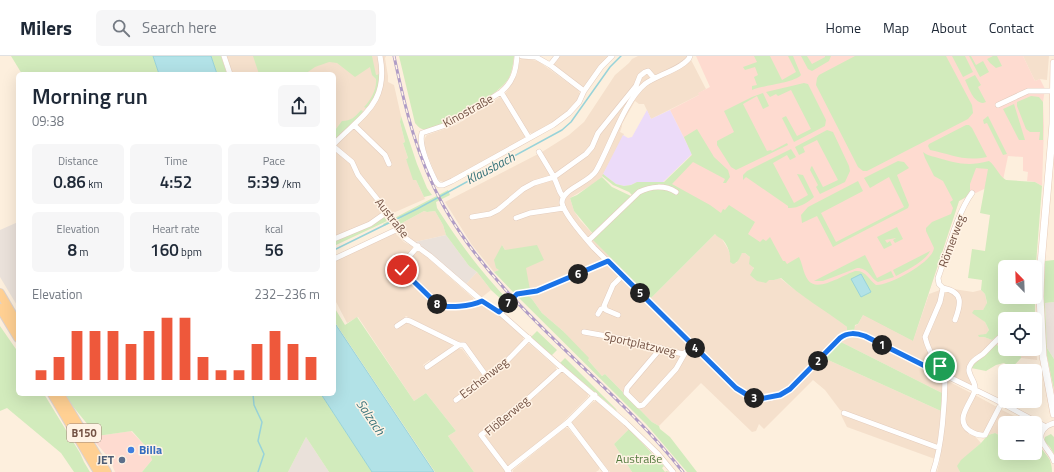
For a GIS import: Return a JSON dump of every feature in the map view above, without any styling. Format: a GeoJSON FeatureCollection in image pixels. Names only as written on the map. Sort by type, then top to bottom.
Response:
{"type":"FeatureCollection","features":[{"type":"Feature","properties":{"kind":"main road"},"geometry":{"type":"LineString","coordinates":[[1054,63],[1053,124],[1041,264],[1040,297],[1043,356],[1054,414]]}},
{"type":"Feature","properties":{"kind":"main road"},"geometry":{"type":"LineString","coordinates":[[0,293],[16,321]]}},
{"type":"Feature","properties":{"kind":"main road"},"geometry":{"type":"LineString","coordinates":[[0,308],[16,335]]}},
{"type":"Feature","properties":{"kind":"main road","name":"B150"},"geometry":{"type":"LineString","coordinates":[[53,396],[98,472]]}},
{"type":"Feature","properties":{"kind":"main road","name":"B150"},"geometry":{"type":"LineString","coordinates":[[61,396],[107,472]]}},
{"type":"Feature","properties":{"kind":"street"},"geometry":{"type":"LineString","coordinates":[[224,56],[229,72]]}},
{"type":"Feature","properties":{"kind":"street"},"geometry":{"type":"LineString","coordinates":[[336,142],[371,107],[380,91],[382,77],[380,56]]}},
{"type":"Feature","properties":{"kind":"street","name":"Kinostraße"},"geometry":{"type":"LineString","coordinates":[[517,56],[517,64],[513,78],[501,92],[452,123],[422,133],[421,143],[436,182],[439,185],[443,185],[529,138]]}},
{"type":"Feature","properties":{"kind":"street"},"geometry":{"type":"LineString","coordinates":[[522,56],[536,57],[550,65],[584,91]]}},
{"type":"Feature","properties":{"kind":"street"},"geometry":{"type":"LineString","coordinates":[[550,65],[557,56]]}},
{"type":"Feature","properties":{"kind":"street"},"geometry":{"type":"LineString","coordinates":[[501,92],[529,138],[569,113],[601,67],[612,56]]}},
{"type":"Feature","properties":{"kind":"street"},"geometry":{"type":"LineString","coordinates":[[690,56],[686,62],[654,78],[642,87],[634,96],[595,173],[567,192],[563,197],[562,203],[564,208],[588,241],[740,391],[749,396],[759,399],[772,398],[783,394],[792,387],[840,338],[854,333],[865,336],[998,402]]}},
{"type":"Feature","properties":{"kind":"street"},"geometry":{"type":"LineString","coordinates":[[472,217],[490,214],[498,210],[528,186],[554,177],[586,154],[592,146],[598,133],[636,86],[642,73],[648,72],[654,78]]}},
{"type":"Feature","properties":{"kind":"street"},"geometry":{"type":"LineString","coordinates":[[998,105],[1028,91],[1053,91]]}},
{"type":"Feature","properties":{"kind":"street"},"geometry":{"type":"LineString","coordinates":[[354,125],[385,155],[389,164]]}},
{"type":"Feature","properties":{"kind":"street","name":"Austraße"},"geometry":{"type":"LineString","coordinates":[[336,149],[352,162],[358,175],[388,213],[404,237],[418,246],[482,301],[499,312],[595,395],[646,442],[673,472]]}},
{"type":"Feature","properties":{"kind":"street"},"geometry":{"type":"LineString","coordinates":[[540,152],[563,197]]}},
{"type":"Feature","properties":{"kind":"street"},"geometry":{"type":"LineString","coordinates":[[588,241],[639,192],[648,188],[661,187],[668,188],[676,192]]}},
{"type":"Feature","properties":{"kind":"street","name":"Römerweg"},"geometry":{"type":"LineString","coordinates":[[944,376],[940,366],[929,350],[925,337],[940,302],[943,288],[939,284],[938,278],[960,216],[972,193]]}},
{"type":"Feature","properties":{"kind":"street"},"geometry":{"type":"LineString","coordinates":[[516,218],[530,213],[564,208]]}},
{"type":"Feature","properties":{"kind":"street"},"geometry":{"type":"LineString","coordinates":[[336,238],[370,224],[388,213]]}},
{"type":"Feature","properties":{"kind":"street"},"geometry":{"type":"LineString","coordinates":[[336,258],[397,228]]}},
{"type":"Feature","properties":{"kind":"street"},"geometry":{"type":"LineString","coordinates":[[418,246],[400,267],[437,304],[445,306],[471,305],[482,301]]}},
{"type":"Feature","properties":{"kind":"street"},"geometry":{"type":"LineString","coordinates":[[499,312],[517,294],[537,291],[608,261]]}},
{"type":"Feature","properties":{"kind":"street","name":"Sportplatzweg"},"geometry":{"type":"LineString","coordinates":[[598,314],[601,309],[604,308],[613,285],[622,276]]}},
{"type":"Feature","properties":{"kind":"street"},"geometry":{"type":"LineString","coordinates":[[943,288],[954,291],[959,298],[959,305],[955,320]]}},
{"type":"Feature","properties":{"kind":"street","name":"Sportplatzweg"},"geometry":{"type":"LineString","coordinates":[[604,308],[618,315]]}},
{"type":"Feature","properties":{"kind":"street"},"geometry":{"type":"LineString","coordinates":[[397,326],[406,320],[410,321],[459,345],[464,345],[487,377]]}},
{"type":"Feature","properties":{"kind":"street","name":"Sportplatzweg"},"geometry":{"type":"LineString","coordinates":[[584,332],[685,353],[694,346]]}},
{"type":"Feature","properties":{"kind":"street","name":"Eschenweg"},"geometry":{"type":"LineString","coordinates":[[456,400],[500,368],[529,338]]}},
{"type":"Feature","properties":{"kind":"street"},"geometry":{"type":"LineString","coordinates":[[998,339],[971,364],[969,372],[975,384],[975,390],[966,408],[964,421],[968,429],[982,436],[987,433],[999,408]]}},
{"type":"Feature","properties":{"kind":"street"},"geometry":{"type":"LineString","coordinates":[[428,367],[459,345]]}},
{"type":"Feature","properties":{"kind":"street"},"geometry":{"type":"LineString","coordinates":[[661,348],[627,388],[626,393],[639,406],[643,405],[676,369],[685,353]]}},
{"type":"Feature","properties":{"kind":"street","name":"Flößerweg"},"geometry":{"type":"LineString","coordinates":[[508,471],[481,435],[530,397],[562,368]]}},
{"type":"Feature","properties":{"kind":"street"},"geometry":{"type":"LineString","coordinates":[[933,472],[939,448],[944,398],[944,376]]}},
{"type":"Feature","properties":{"kind":"street"},"geometry":{"type":"LineString","coordinates":[[508,471],[568,422],[595,395]]}},
{"type":"Feature","properties":{"kind":"street"},"geometry":{"type":"LineString","coordinates":[[1009,408],[1046,427]]}},
{"type":"Feature","properties":{"kind":"street"},"geometry":{"type":"LineString","coordinates":[[844,413],[939,448]]}},
{"type":"Feature","properties":{"kind":"street"},"geometry":{"type":"LineString","coordinates":[[568,422],[603,471]]}},
{"type":"Feature","properties":{"kind":"street"},"geometry":{"type":"LineString","coordinates":[[1054,423],[1046,427],[1041,438],[1054,461]]}},
{"type":"Feature","properties":{"kind":"shaded area"},"geometry":{"type":"Polygon","coordinates":[[[221,56],[386,56],[388,82],[394,85],[401,116],[400,122],[405,142],[403,143],[408,158],[406,159],[425,199],[336,240],[336,72],[226,72],[221,56]]]}},
{"type":"Feature","properties":{"kind":"shaded area"},"geometry":{"type":"Polygon","coordinates":[[[560,56],[609,56],[585,86],[580,87],[554,65],[560,56]]]}},
{"type":"Feature","properties":{"kind":"shaded area"},"geometry":{"type":"Polygon","coordinates":[[[638,56],[689,56],[706,89],[699,93],[699,95],[651,119],[644,104],[639,104],[635,101],[622,124],[620,132],[624,134],[602,177],[570,198],[574,211],[580,220],[651,298],[715,234],[722,239],[728,249],[731,262],[736,263],[742,253],[745,253],[750,257],[754,270],[769,280],[780,278],[847,327],[847,331],[858,324],[863,315],[913,341],[929,294],[940,290],[940,295],[933,316],[923,337],[925,347],[937,366],[935,368],[943,379],[942,393],[841,342],[825,357],[826,359],[941,411],[937,447],[840,410],[825,390],[813,380],[764,429],[759,424],[756,431],[752,432],[701,383],[659,426],[652,422],[605,374],[602,376],[563,331],[542,313],[532,299],[520,295],[517,292],[524,289],[530,290],[502,245],[499,270],[494,272],[472,245],[445,202],[542,152],[569,135],[584,122],[615,75],[632,59],[638,56]]]}},
{"type":"Feature","properties":{"kind":"shaded area"},"geometry":{"type":"Polygon","coordinates":[[[696,56],[1023,56],[1035,81],[1040,79],[1045,89],[1043,102],[1044,127],[1042,186],[1035,182],[1027,181],[1028,172],[1023,171],[1023,157],[1008,156],[1003,180],[959,201],[913,341],[817,292],[666,185],[692,154],[670,110],[699,95],[698,93],[710,87],[696,56]]]}},
{"type":"Feature","properties":{"kind":"shaded area"},"geometry":{"type":"Polygon","coordinates":[[[1023,56],[1049,56],[1047,80],[1040,79],[1035,81],[1023,56]]]}},
{"type":"Feature","properties":{"kind":"shaded area"},"geometry":{"type":"Polygon","coordinates":[[[522,58],[538,61],[578,90],[580,94],[573,106],[562,117],[533,134],[527,132],[505,94],[517,75],[520,60],[522,58]]]}},
{"type":"Feature","properties":{"kind":"shaded area"},"geometry":{"type":"Polygon","coordinates":[[[500,97],[503,99],[525,134],[525,137],[449,180],[444,182],[440,181],[437,178],[424,145],[427,135],[456,125],[500,97]]]}},
{"type":"Feature","properties":{"kind":"shaded area"},"geometry":{"type":"Polygon","coordinates":[[[647,110],[651,119],[670,110],[692,154],[663,182],[637,182],[624,186],[616,184],[603,174],[623,135],[628,138],[632,137],[647,110]]]}},
{"type":"Feature","properties":{"kind":"shaded area"},"geometry":{"type":"Polygon","coordinates":[[[424,211],[435,211],[443,225],[446,235],[415,242],[404,234],[402,223],[424,211]]]}},
{"type":"Feature","properties":{"kind":"shaded area"},"geometry":{"type":"Polygon","coordinates":[[[16,223],[16,304],[0,277],[0,230],[16,223]]]}},
{"type":"Feature","properties":{"kind":"shaded area"},"geometry":{"type":"Polygon","coordinates":[[[394,232],[404,242],[415,248],[398,267],[433,303],[439,307],[446,308],[482,305],[496,313],[523,337],[523,341],[502,364],[490,373],[485,372],[464,344],[406,316],[399,322],[408,322],[451,344],[452,346],[431,362],[430,360],[423,365],[427,370],[457,348],[462,349],[482,375],[481,379],[459,396],[462,399],[500,371],[527,343],[556,367],[556,371],[530,395],[479,435],[507,472],[474,472],[448,436],[456,431],[426,393],[414,401],[358,317],[347,323],[336,302],[336,259],[394,232]]]}},
{"type":"Feature","properties":{"kind":"shaded area"},"geometry":{"type":"Polygon","coordinates":[[[446,235],[469,266],[477,272],[465,285],[415,242],[446,235]]]}},
{"type":"Feature","properties":{"kind":"shaded area"},"geometry":{"type":"Polygon","coordinates":[[[416,251],[429,259],[473,298],[474,302],[445,304],[436,300],[404,268],[403,264],[416,251]]]}},
{"type":"Feature","properties":{"kind":"shaded area"},"geometry":{"type":"Polygon","coordinates":[[[477,272],[491,290],[481,298],[465,285],[477,272]]]}},
{"type":"Feature","properties":{"kind":"shaded area"},"geometry":{"type":"Polygon","coordinates":[[[947,288],[973,292],[981,290],[985,294],[987,304],[983,310],[974,310],[985,322],[989,330],[984,337],[992,340],[998,335],[998,346],[992,341],[968,365],[972,386],[947,373],[934,355],[929,345],[928,338],[947,288]]]}},
{"type":"Feature","properties":{"kind":"shaded area"},"geometry":{"type":"Polygon","coordinates":[[[1054,302],[1054,359],[1047,348],[1045,303],[1054,302]]]}},
{"type":"Feature","properties":{"kind":"shaded area"},"geometry":{"type":"Polygon","coordinates":[[[1021,356],[1037,356],[1037,360],[1021,358],[1021,356]]]}},
{"type":"Feature","properties":{"kind":"shaded area"},"geometry":{"type":"Polygon","coordinates":[[[560,373],[563,373],[588,394],[588,397],[551,434],[508,466],[486,437],[486,434],[537,395],[560,373]]]}},
{"type":"Feature","properties":{"kind":"shaded area"},"geometry":{"type":"Polygon","coordinates":[[[948,381],[971,393],[963,408],[963,425],[970,435],[972,433],[981,443],[959,463],[960,472],[937,472],[940,460],[948,381]]]}},
{"type":"Feature","properties":{"kind":"shaded area"},"geometry":{"type":"Polygon","coordinates":[[[975,395],[997,407],[983,434],[980,434],[967,426],[967,408],[975,395]]]}},
{"type":"Feature","properties":{"kind":"shaded area"},"geometry":{"type":"Polygon","coordinates":[[[596,401],[629,429],[614,444],[632,472],[610,472],[572,424],[572,422],[593,402],[596,401]]]}},
{"type":"Feature","properties":{"kind":"shaded area"},"geometry":{"type":"Polygon","coordinates":[[[1000,409],[1014,416],[998,416],[998,434],[995,433],[988,435],[1000,409]]]}},
{"type":"Feature","properties":{"kind":"shaded area"},"geometry":{"type":"Polygon","coordinates":[[[841,415],[937,449],[935,459],[847,427],[841,415]]]}},
{"type":"Feature","properties":{"kind":"shaded area"},"geometry":{"type":"Polygon","coordinates":[[[565,428],[568,428],[599,466],[599,470],[596,472],[513,472],[513,470],[565,428]]]}},
{"type":"Feature","properties":{"kind":"shaded area"},"geometry":{"type":"Polygon","coordinates":[[[131,431],[148,449],[152,460],[142,472],[115,472],[109,458],[96,443],[97,436],[131,431]]]}},
{"type":"Feature","properties":{"kind":"shaded area"},"geometry":{"type":"Polygon","coordinates":[[[306,437],[329,472],[288,472],[306,437]]]}},
{"type":"Feature","properties":{"kind":"green space"},"geometry":{"type":"Polygon","coordinates":[[[11,56],[153,56],[158,72],[21,72],[11,56]]]}},
{"type":"Feature","properties":{"kind":"green space"},"geometry":{"type":"Polygon","coordinates":[[[211,56],[221,56],[226,72],[216,72],[211,56]]]}},
{"type":"Feature","properties":{"kind":"green space"},"geometry":{"type":"Polygon","coordinates":[[[253,56],[372,56],[376,75],[380,74],[378,88],[366,108],[364,107],[369,101],[376,87],[376,79],[372,75],[370,67],[355,77],[337,63],[329,62],[315,67],[308,72],[258,72],[253,56]]]}},
{"type":"Feature","properties":{"kind":"green space"},"geometry":{"type":"Polygon","coordinates":[[[399,56],[514,56],[510,76],[506,82],[491,96],[453,120],[430,129],[422,129],[415,123],[399,56]]]}},
{"type":"Feature","properties":{"kind":"green space"},"geometry":{"type":"Polygon","coordinates":[[[754,56],[770,56],[782,80],[796,72],[788,56],[793,56],[801,75],[786,82],[752,90],[752,86],[757,85],[754,77],[758,75],[755,67],[745,70],[743,67],[757,62],[754,56]]]}},
{"type":"Feature","properties":{"kind":"green space"},"geometry":{"type":"Polygon","coordinates":[[[801,56],[807,56],[812,64],[825,56],[831,56],[829,61],[812,71],[808,69],[801,56]]]}},
{"type":"Feature","properties":{"kind":"green space"},"geometry":{"type":"Polygon","coordinates":[[[855,56],[946,56],[972,105],[973,113],[968,119],[867,171],[863,171],[858,167],[816,85],[819,75],[855,56]]]}},
{"type":"Feature","properties":{"kind":"green space"},"geometry":{"type":"Polygon","coordinates":[[[952,56],[965,56],[973,72],[963,77],[952,56]]]}},
{"type":"Feature","properties":{"kind":"green space"},"geometry":{"type":"Polygon","coordinates":[[[969,56],[971,56],[976,65],[983,61],[989,72],[980,77],[969,56]]]}},
{"type":"Feature","properties":{"kind":"green space"},"geometry":{"type":"Polygon","coordinates":[[[997,56],[1002,66],[996,68],[990,63],[987,59],[997,56]]]}},
{"type":"Feature","properties":{"kind":"green space"},"geometry":{"type":"Polygon","coordinates":[[[975,75],[981,85],[978,87],[986,102],[980,102],[974,97],[965,80],[975,75]]]}},
{"type":"Feature","properties":{"kind":"green space"},"geometry":{"type":"Polygon","coordinates":[[[804,83],[808,84],[826,120],[825,126],[794,142],[782,118],[786,116],[797,136],[811,129],[791,90],[778,96],[776,94],[770,97],[766,92],[804,83]]]}},
{"type":"Feature","properties":{"kind":"green space"},"geometry":{"type":"Polygon","coordinates":[[[763,93],[769,106],[763,109],[757,96],[743,104],[767,151],[772,151],[787,143],[788,145],[736,170],[731,167],[717,145],[717,141],[734,132],[724,111],[763,93]]]}},
{"type":"Feature","properties":{"kind":"green space"},"geometry":{"type":"Polygon","coordinates":[[[1031,96],[1039,97],[1043,102],[1043,140],[1039,140],[1040,132],[1030,132],[1026,129],[1017,106],[1017,102],[1031,96]]]}},
{"type":"Feature","properties":{"kind":"green space"},"geometry":{"type":"Polygon","coordinates":[[[1014,104],[1025,140],[1019,140],[1003,109],[1014,104]]]}},
{"type":"Feature","properties":{"kind":"green space"},"geometry":{"type":"Polygon","coordinates":[[[361,110],[363,111],[360,116],[336,138],[336,129],[342,121],[353,118],[361,110]]]}},
{"type":"Feature","properties":{"kind":"green space"},"geometry":{"type":"Polygon","coordinates":[[[401,116],[417,164],[427,188],[432,195],[424,197],[416,180],[413,180],[406,159],[408,158],[403,143],[405,142],[400,122],[401,116]]]}},
{"type":"Feature","properties":{"kind":"green space"},"geometry":{"type":"Polygon","coordinates":[[[988,116],[1007,154],[1003,155],[987,123],[984,124],[983,120],[988,116]]]}},
{"type":"Feature","properties":{"kind":"green space"},"geometry":{"type":"Polygon","coordinates":[[[966,125],[969,125],[972,128],[987,157],[971,159],[930,150],[928,146],[929,144],[966,125]]]}},
{"type":"Feature","properties":{"kind":"green space"},"geometry":{"type":"Polygon","coordinates":[[[697,129],[714,157],[728,170],[730,177],[726,183],[723,183],[725,179],[693,162],[672,184],[710,205],[721,213],[723,209],[725,210],[729,205],[755,222],[748,234],[760,242],[763,239],[766,241],[770,237],[783,261],[787,264],[799,257],[808,280],[812,284],[817,285],[830,282],[855,271],[864,273],[876,285],[890,282],[919,266],[932,254],[934,248],[926,228],[932,222],[951,214],[953,208],[950,202],[953,200],[943,181],[934,176],[923,152],[930,156],[962,164],[974,164],[989,161],[1006,180],[1035,182],[1042,186],[1036,260],[998,260],[998,304],[1035,304],[1035,312],[998,312],[998,335],[992,340],[979,337],[978,335],[986,334],[989,330],[985,322],[972,313],[974,310],[983,310],[987,303],[985,294],[981,290],[982,280],[968,278],[972,249],[985,251],[990,215],[980,213],[988,169],[976,168],[970,184],[970,192],[966,197],[959,201],[913,341],[863,315],[858,324],[855,325],[854,331],[847,331],[847,327],[781,278],[769,280],[766,283],[757,281],[750,275],[754,268],[749,264],[750,257],[745,253],[742,253],[739,260],[735,263],[733,264],[730,262],[730,253],[726,245],[723,240],[715,234],[651,298],[590,237],[593,234],[574,211],[570,198],[577,195],[602,177],[612,187],[631,196],[632,195],[629,192],[613,185],[602,176],[603,174],[616,184],[624,186],[637,182],[664,182],[692,155],[684,137],[697,129]]]}},
{"type":"Feature","properties":{"kind":"green space"},"geometry":{"type":"Polygon","coordinates":[[[827,130],[833,132],[850,171],[845,182],[820,194],[816,187],[818,185],[810,170],[812,166],[823,187],[838,180],[817,140],[803,147],[805,152],[799,155],[795,147],[827,130]]]}},
{"type":"Feature","properties":{"kind":"green space"},"geometry":{"type":"Polygon","coordinates":[[[791,149],[796,157],[790,160],[787,155],[773,163],[794,203],[808,195],[797,174],[803,175],[814,197],[795,208],[788,208],[788,206],[746,177],[743,180],[743,175],[747,171],[791,149]]]}},
{"type":"Feature","properties":{"kind":"green space"},"geometry":{"type":"Polygon","coordinates":[[[898,161],[904,162],[909,168],[897,175],[909,205],[908,208],[833,247],[817,216],[802,223],[801,215],[808,207],[858,181],[863,191],[821,213],[836,242],[904,207],[889,177],[870,188],[864,178],[898,161]]]}},
{"type":"Feature","properties":{"kind":"green space"},"geometry":{"type":"Polygon","coordinates":[[[448,190],[450,195],[436,202],[437,208],[470,256],[508,300],[505,302],[491,290],[477,272],[469,266],[446,235],[443,225],[435,211],[424,211],[402,223],[406,233],[403,235],[396,222],[401,218],[384,226],[383,224],[448,190]]]}},
{"type":"Feature","properties":{"kind":"green space"},"geometry":{"type":"Polygon","coordinates":[[[384,217],[387,221],[336,245],[336,240],[384,217]]]}},
{"type":"Feature","properties":{"kind":"green space"},"geometry":{"type":"Polygon","coordinates":[[[897,227],[903,239],[895,243],[893,240],[896,238],[885,240],[887,243],[890,241],[892,245],[884,249],[877,237],[897,227]]]}},
{"type":"Feature","properties":{"kind":"green space"},"geometry":{"type":"Polygon","coordinates":[[[502,245],[505,250],[537,245],[544,260],[526,268],[530,290],[524,289],[515,294],[494,272],[499,270],[496,268],[494,260],[502,245]]]}},
{"type":"Feature","properties":{"kind":"green space"},"geometry":{"type":"Polygon","coordinates":[[[930,251],[928,255],[920,262],[896,276],[893,270],[930,251]]]}},
{"type":"Feature","properties":{"kind":"green space"},"geometry":{"type":"Polygon","coordinates":[[[865,255],[877,278],[891,271],[894,277],[878,282],[867,271],[857,268],[823,281],[814,281],[865,255]]]}},
{"type":"Feature","properties":{"kind":"green space"},"geometry":{"type":"Polygon","coordinates":[[[1054,260],[1054,302],[1045,303],[1047,348],[1054,359],[1054,390],[1046,351],[1043,304],[1045,261],[1054,260]]]}},
{"type":"Feature","properties":{"kind":"green space"},"geometry":{"type":"Polygon","coordinates":[[[517,296],[528,296],[532,299],[542,313],[563,331],[589,358],[588,360],[602,376],[605,374],[652,422],[659,426],[660,429],[670,437],[697,472],[687,472],[646,424],[517,296]]]}},
{"type":"Feature","properties":{"kind":"green space"},"geometry":{"type":"Polygon","coordinates":[[[336,310],[345,325],[357,317],[414,401],[426,393],[456,431],[448,436],[474,472],[435,472],[336,324],[336,310]]]}},
{"type":"Feature","properties":{"kind":"green space"},"geometry":{"type":"Polygon","coordinates":[[[0,326],[16,349],[16,396],[45,396],[90,472],[74,472],[61,453],[7,408],[0,411],[0,326]]]}},
{"type":"Feature","properties":{"kind":"green space"},"geometry":{"type":"Polygon","coordinates":[[[537,331],[557,350],[551,356],[531,337],[537,331]]]}},
{"type":"Feature","properties":{"kind":"green space"},"geometry":{"type":"Polygon","coordinates":[[[841,342],[942,393],[941,411],[826,359],[825,357],[841,342]]]}},
{"type":"Feature","properties":{"kind":"green space"},"geometry":{"type":"Polygon","coordinates":[[[995,343],[998,346],[998,356],[1021,356],[1021,358],[1015,364],[998,364],[986,371],[971,368],[972,364],[995,343]]]}},
{"type":"Feature","properties":{"kind":"green space"},"geometry":{"type":"Polygon","coordinates":[[[565,358],[616,409],[617,411],[560,363],[565,358]]]}},
{"type":"Feature","properties":{"kind":"green space"},"geometry":{"type":"Polygon","coordinates":[[[66,396],[322,396],[372,472],[329,472],[306,437],[288,472],[142,472],[152,460],[148,449],[132,431],[97,436],[66,396]]]}},
{"type":"Feature","properties":{"kind":"green space","name":"Austraße"},"geometry":{"type":"Polygon","coordinates":[[[629,429],[664,466],[662,468],[665,472],[632,472],[614,444],[629,429]]]}},
{"type":"Feature","properties":{"kind":"green space"},"geometry":{"type":"Polygon","coordinates":[[[995,433],[998,434],[998,460],[1042,460],[1042,449],[1050,460],[1052,472],[960,472],[957,466],[961,460],[988,435],[995,433]]]}},
{"type":"Feature","properties":{"kind":"green space"},"geometry":{"type":"Polygon","coordinates":[[[1051,434],[1054,437],[1054,454],[1044,441],[1045,437],[1051,434]]]}},
{"type":"Feature","properties":{"kind":"water"},"geometry":{"type":"Polygon","coordinates":[[[153,56],[211,56],[216,72],[158,72],[153,56]]]}},
{"type":"Feature","properties":{"kind":"water"},"geometry":{"type":"Polygon","coordinates":[[[861,274],[871,292],[861,297],[851,279],[861,274]]]}},
{"type":"Feature","properties":{"kind":"water","name":"Salzach"},"geometry":{"type":"Polygon","coordinates":[[[336,325],[434,472],[372,472],[322,396],[336,396],[336,325]]]}},
{"type":"Feature","properties":{"kind":"waterway","name":"Klausbach"},"geometry":{"type":"LineString","coordinates":[[336,249],[417,209],[562,130],[571,122],[610,67],[621,56]]}},
{"type":"Feature","properties":{"kind":"waterway"},"geometry":{"type":"LineString","coordinates":[[253,396],[254,405],[262,422],[258,441],[264,454],[258,472]]}},
{"type":"Feature","properties":{"kind":"railway"},"geometry":{"type":"LineString","coordinates":[[394,56],[407,114],[426,169],[443,205],[467,243],[495,278],[525,311],[623,406],[654,438],[683,472]]}},
{"type":"Feature","properties":{"kind":"place","name":"Billa"},"geometry":{"type":"Point","coordinates":[131,450]}},
{"type":"Feature","properties":{"kind":"place","name":"JET"},"geometry":{"type":"Point","coordinates":[122,460]}},
{"type":"Feature","properties":{"kind":"route"},"geometry":{"type":"LineString","coordinates":[[402,270],[437,304],[445,306],[471,305],[482,301],[499,312],[520,292],[529,293],[537,291],[608,261],[736,388],[749,396],[759,399],[776,397],[783,394],[792,387],[842,336],[848,334],[854,333],[865,336],[943,375],[940,366]]}}]}
